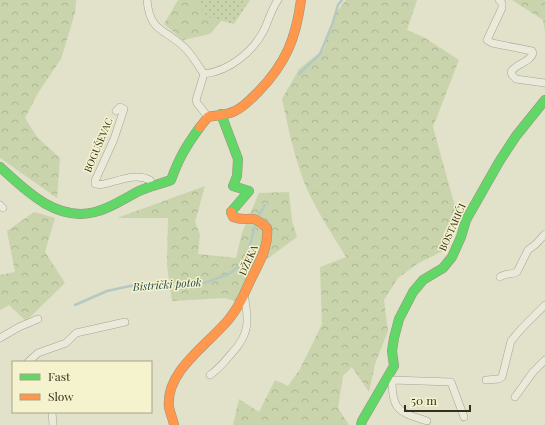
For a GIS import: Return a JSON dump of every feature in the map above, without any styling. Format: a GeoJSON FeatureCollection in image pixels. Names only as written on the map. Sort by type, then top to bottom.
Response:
{"type":"FeatureCollection","features":[{"type":"Feature","properties":{"kind":"street"},"geometry":{"type":"LineString","coordinates":[[147,0],[150,18],[156,26],[185,48],[204,74]]}},
{"type":"Feature","properties":{"kind":"street"},"geometry":{"type":"LineString","coordinates":[[204,74],[212,73],[236,62],[249,51],[258,41],[278,0]]}},
{"type":"Feature","properties":{"kind":"street"},"geometry":{"type":"LineString","coordinates":[[0,167],[42,202],[59,211],[76,215],[95,212],[144,189],[170,180],[186,146],[208,117],[233,112],[244,105],[280,68],[299,23],[301,0]]}},
{"type":"Feature","properties":{"kind":"street"},"geometry":{"type":"LineString","coordinates":[[499,0],[502,3],[502,8],[487,39],[488,41],[513,48],[529,49],[532,51],[532,57],[515,67],[511,72],[512,75],[516,79],[545,83]]}},
{"type":"Feature","properties":{"kind":"street"},"geometry":{"type":"LineString","coordinates":[[204,74],[196,100],[197,104],[208,117]]}},
{"type":"Feature","properties":{"kind":"street","name":"BOSTARIĆI"},"geometry":{"type":"LineString","coordinates":[[361,425],[362,421],[389,380],[394,366],[392,351],[394,338],[399,320],[413,292],[423,280],[443,268],[452,257],[461,237],[466,220],[491,175],[516,136],[545,100]]}},
{"type":"Feature","properties":{"kind":"street","name":"BOGUŠEVAC"},"geometry":{"type":"LineString","coordinates":[[116,111],[120,107],[124,109],[114,139],[95,184],[100,185],[127,178],[141,177],[150,180],[152,187]]}},
{"type":"Feature","properties":{"kind":"street","name":"DŽEKA"},"geometry":{"type":"LineString","coordinates":[[174,425],[168,406],[169,395],[173,385],[182,369],[200,347],[240,307],[244,295],[265,251],[267,240],[267,228],[257,219],[238,220],[232,215],[231,212],[249,192],[233,186],[237,176],[238,160],[221,114]]}},
{"type":"Feature","properties":{"kind":"street"},"geometry":{"type":"LineString","coordinates":[[500,277],[503,274],[518,272],[528,250],[545,234]]}},
{"type":"Feature","properties":{"kind":"street"},"geometry":{"type":"LineString","coordinates":[[210,375],[226,361],[238,347],[246,333],[248,316],[244,295]]}},
{"type":"Feature","properties":{"kind":"street"},"geometry":{"type":"LineString","coordinates":[[486,380],[499,379],[502,377],[511,341],[545,305]]}},
{"type":"Feature","properties":{"kind":"street"},"geometry":{"type":"LineString","coordinates":[[0,338],[19,327],[38,319]]}},
{"type":"Feature","properties":{"kind":"street"},"geometry":{"type":"LineString","coordinates":[[29,361],[38,354],[66,343],[76,333],[125,322]]}},
{"type":"Feature","properties":{"kind":"street"},"geometry":{"type":"LineString","coordinates":[[515,397],[533,372],[545,360]]}},
{"type":"Feature","properties":{"kind":"street"},"geometry":{"type":"LineString","coordinates":[[427,421],[404,413],[398,408],[393,398],[389,380],[451,382],[464,417]]}},
{"type":"Feature","properties":{"kind":"street"},"geometry":{"type":"LineString","coordinates":[[52,413],[53,425]]}},
{"type":"Feature","properties":{"kind":"green space"},"geometry":{"type":"Polygon","coordinates":[[[0,0],[76,0],[75,13],[61,59],[38,93],[25,118],[37,137],[60,158],[57,198],[0,158],[0,0]]]}},
{"type":"Feature","properties":{"kind":"green space"},"geometry":{"type":"Polygon","coordinates":[[[178,0],[239,0],[210,34],[183,40],[164,24],[178,0]]]}},
{"type":"Feature","properties":{"kind":"green space"},"geometry":{"type":"Polygon","coordinates":[[[196,0],[250,0],[234,24],[207,17],[196,0]]]}},
{"type":"Feature","properties":{"kind":"green space"},"geometry":{"type":"Polygon","coordinates":[[[346,0],[417,0],[407,30],[425,38],[459,60],[433,127],[456,210],[454,233],[445,250],[417,264],[398,278],[384,300],[388,331],[375,364],[369,392],[352,367],[343,376],[338,408],[349,425],[233,425],[239,399],[259,412],[275,380],[288,386],[300,369],[322,324],[320,267],[346,257],[308,192],[294,151],[282,99],[299,69],[324,49],[336,13],[346,0]]]}},
{"type":"Feature","properties":{"kind":"green space"},"geometry":{"type":"Polygon","coordinates":[[[512,0],[545,0],[545,32],[543,20],[512,0]]]}},
{"type":"Feature","properties":{"kind":"green space"},"geometry":{"type":"Polygon","coordinates":[[[205,186],[195,222],[200,235],[198,254],[236,258],[242,233],[259,193],[289,192],[292,221],[297,237],[255,268],[246,304],[225,298],[172,301],[167,265],[168,218],[117,218],[205,186]]]}},
{"type":"Feature","properties":{"kind":"green space"},"geometry":{"type":"Polygon","coordinates":[[[34,212],[55,218],[45,252],[65,283],[26,321],[9,305],[0,310],[0,275],[15,272],[7,231],[34,212]]]}},
{"type":"Feature","properties":{"kind":"waterway","name":"Bistrički potok"},"geometry":{"type":"LineString","coordinates":[[299,74],[320,54],[332,25],[338,5],[342,0]]}},
{"type":"Feature","properties":{"kind":"waterway","name":"Bistrički potok"},"geometry":{"type":"LineString","coordinates":[[258,217],[265,205]]}},
{"type":"Feature","properties":{"kind":"waterway","name":"Bistrički potok"},"geometry":{"type":"LineString","coordinates":[[75,305],[107,291],[130,286],[199,285],[229,274],[246,261],[256,222]]}},
{"type":"Feature","properties":{"kind":"traffic: fast"},"geometry":{"type":"LineString","coordinates":[[361,425],[394,366],[392,351],[394,338],[399,319],[413,292],[423,280],[443,268],[452,257],[461,237],[466,220],[499,162],[516,136],[545,100]]}},
{"type":"Feature","properties":{"kind":"traffic: fast"},"geometry":{"type":"LineString","coordinates":[[221,114],[238,159],[237,176],[233,186],[249,191],[231,212]]}},
{"type":"Feature","properties":{"kind":"traffic: fast"},"geometry":{"type":"LineString","coordinates":[[0,167],[20,186],[43,202],[55,208],[68,213],[81,214],[95,212],[143,189],[171,180],[183,152],[200,127]]}},
{"type":"Feature","properties":{"kind":"traffic: slow"},"geometry":{"type":"LineString","coordinates":[[200,127],[208,117],[229,113],[242,107],[254,97],[268,81],[283,60],[293,38],[301,0]]}},
{"type":"Feature","properties":{"kind":"traffic: slow"},"geometry":{"type":"LineString","coordinates":[[174,425],[169,407],[170,394],[174,382],[190,359],[221,328],[237,309],[261,259],[267,241],[267,228],[261,223],[253,219],[239,219],[233,217],[231,212]]}}]}
